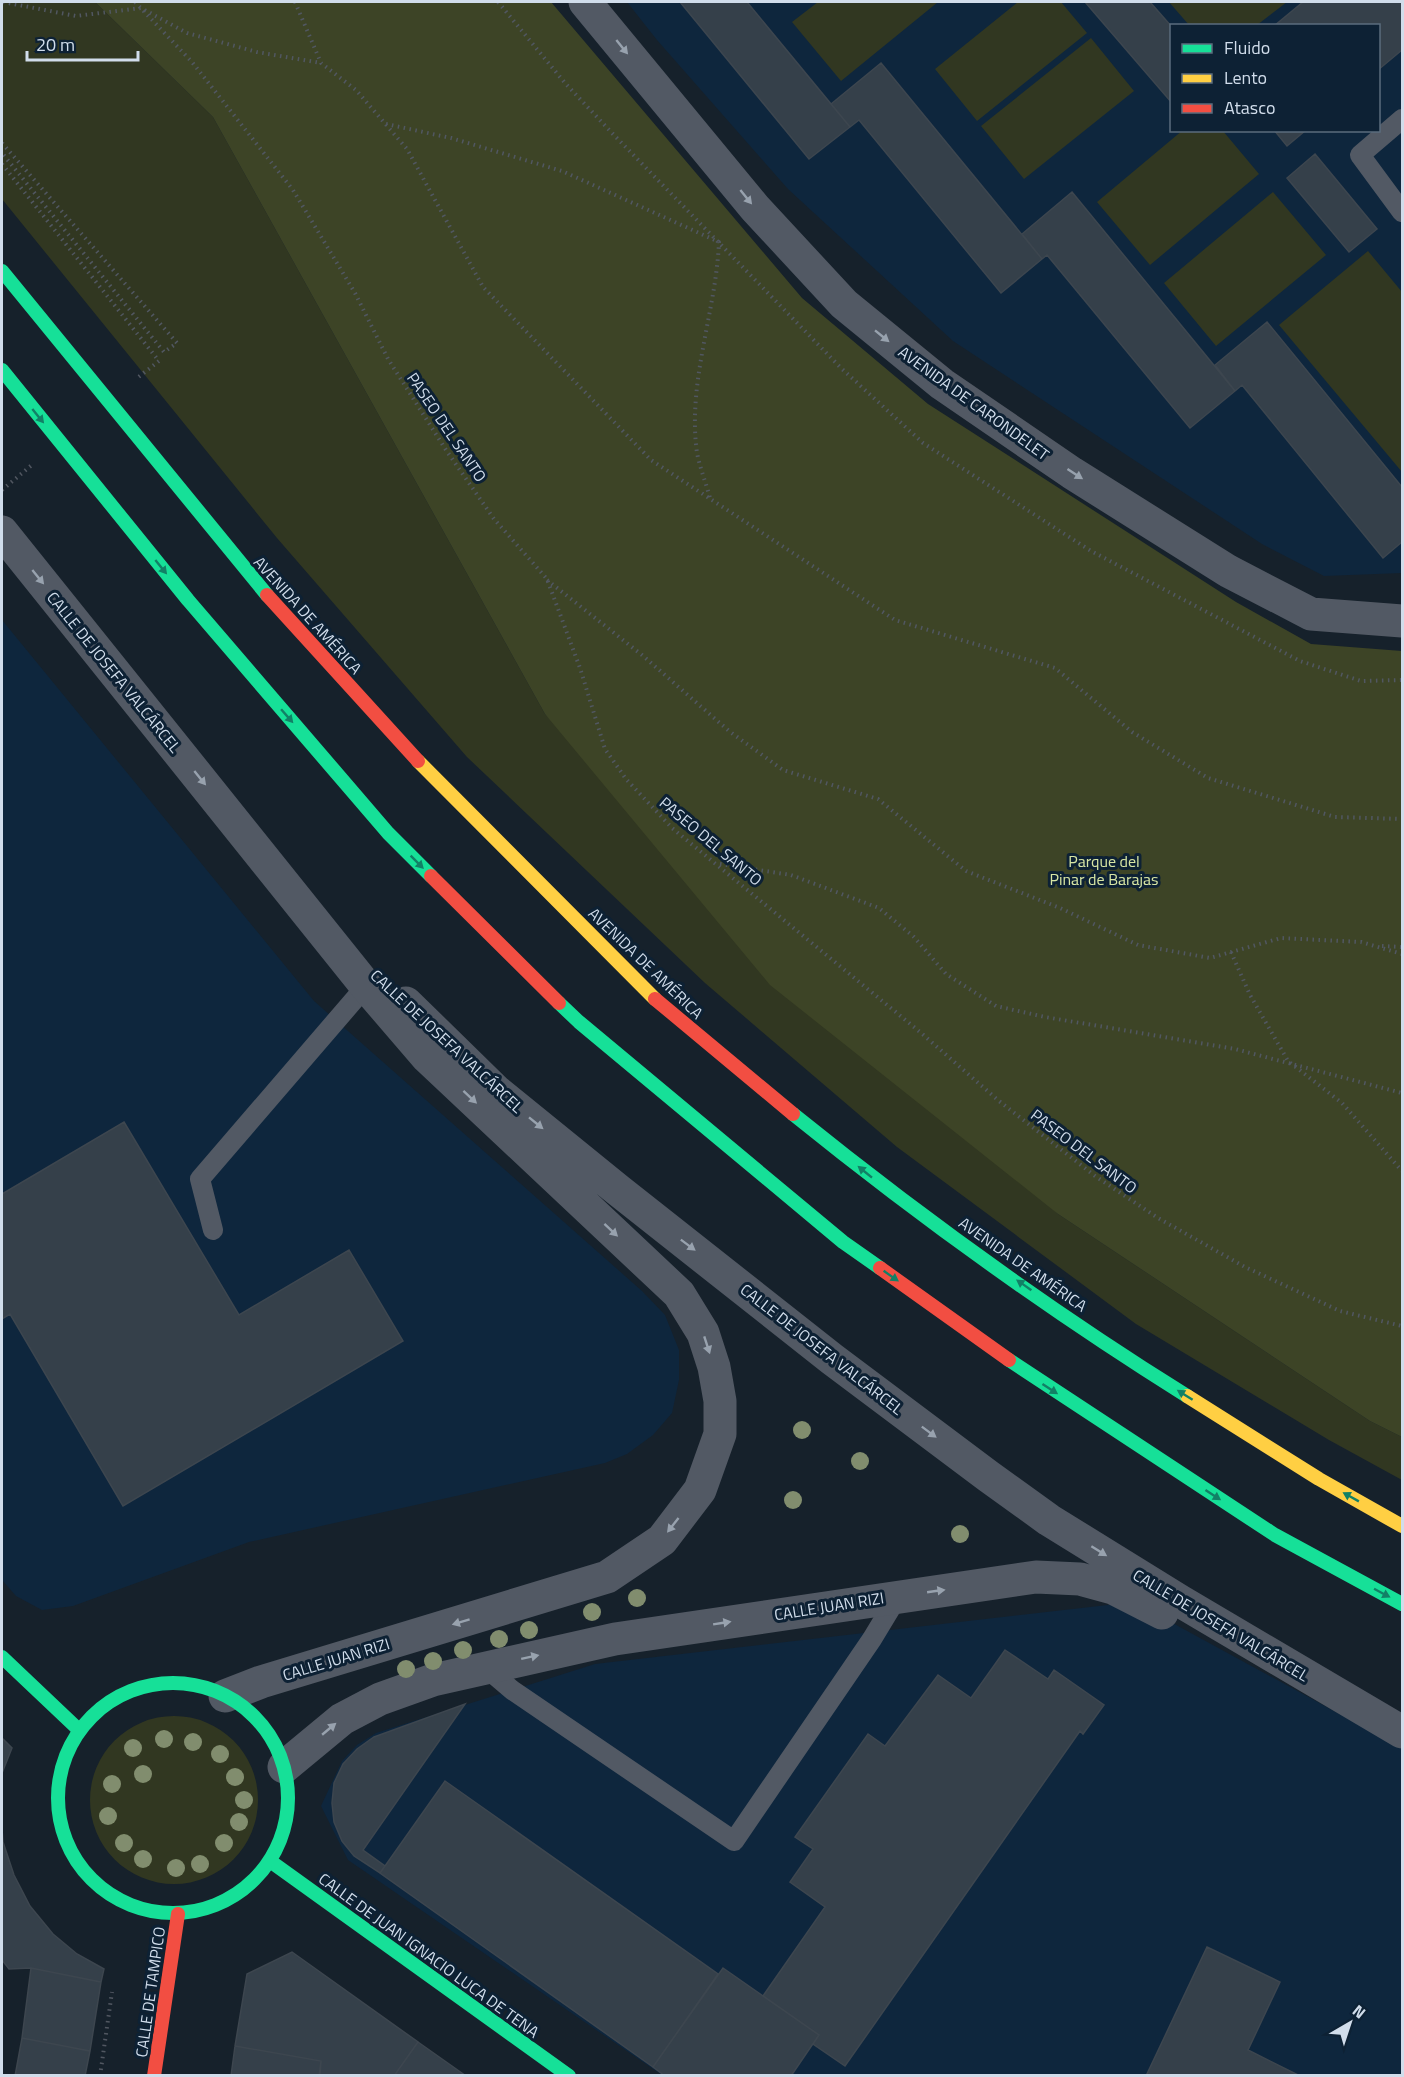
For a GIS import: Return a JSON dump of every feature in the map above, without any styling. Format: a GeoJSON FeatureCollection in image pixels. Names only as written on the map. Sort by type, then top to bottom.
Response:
{"type":"FeatureCollection","features":[{"type":"Feature","properties":{"kind":"main road","name":"AVENIDA DE AMÉRICA"},"geometry":{"type":"LineString","coordinates":[[2,271],[249,575],[441,786],[671,1014],[871,1177],[1123,1356],[1319,1479],[1402,1526]]}},
{"type":"Feature","properties":{"kind":"main road"},"geometry":{"type":"LineString","coordinates":[[2,370],[188,600],[388,833],[579,1022],[843,1242],[1032,1376],[1275,1535],[1402,1604]]}},
{"type":"Feature","properties":{"kind":"main road"},"geometry":{"type":"LineString","coordinates":[[2,1657],[79,1730]]}},
{"type":"Feature","properties":{"kind":"main road"},"geometry":{"type":"LineString","coordinates":[[162,1683],[195,1685],[225,1696],[248,1711],[267,1732],[284,1767],[288,1792],[285,1828],[270,1861],[246,1889],[214,1907],[178,1914],[141,1910],[108,1894],[81,1869],[64,1836],[57,1799],[63,1763],[79,1730],[102,1707],[130,1691],[162,1683]]}},
{"type":"Feature","properties":{"kind":"main road","name":"CALLE DE JUAN IGNACIO LUCA DE TENA"},"geometry":{"type":"LineString","coordinates":[[270,1861],[568,2076]]}},
{"type":"Feature","properties":{"kind":"main road","name":"CALLE DE TAMPICO"},"geometry":{"type":"LineString","coordinates":[[154,2076],[178,1914]]}},
{"type":"Feature","properties":{"kind":"street","name":"AVENIDA DE CARONDELET"},"geometry":{"type":"LineString","coordinates":[[585,2],[755,208],[844,304],[942,384],[1072,473],[1238,576],[1311,614],[1402,621]]}},
{"type":"Feature","properties":{"kind":"street","name":"CALLE DE JOSEFA VALCÁRCEL"},"geometry":{"type":"LineString","coordinates":[[2,532],[366,986],[427,1057],[679,1294]]}},
{"type":"Feature","properties":{"kind":"street","name":"CALLE DE JOSEFA VALCÁRCEL"},"geometry":{"type":"LineString","coordinates":[[295,896],[496,1091],[832,1359],[1049,1520],[1402,1732]]}},
{"type":"Feature","properties":{"kind":"street","name":"CALLE JUAN RIZI"},"geometry":{"type":"LineString","coordinates":[[225,1696],[261,1682],[607,1577],[662,1540],[700,1490],[720,1434],[720,1401],[714,1367],[703,1334],[679,1294]]}},
{"type":"Feature","properties":{"kind":"street","name":"CALLE JUAN RIZI"},"geometry":{"type":"LineString","coordinates":[[284,1767],[342,1719],[380,1699],[433,1680],[615,1639],[898,1596],[1036,1578],[1080,1579],[1113,1588],[1276,1675],[1330,1701],[1374,1717]]}},
{"type":"Feature","properties":{"kind":"lane"},"geometry":{"type":"LineString","coordinates":[[1402,119],[1360,155],[1402,212]]}},
{"type":"Feature","properties":{"kind":"lane"},"geometry":{"type":"LineString","coordinates":[[213,1230],[200,1179],[366,986]]}},
{"type":"Feature","properties":{"kind":"lane"},"geometry":{"type":"LineString","coordinates":[[485,1667],[512,1690],[734,1841],[872,1639],[898,1596]]}},
{"type":"Feature","properties":{"kind":"path"},"geometry":{"type":"LineString","coordinates":[[3,2],[76,16],[141,8],[187,33],[256,52],[321,63],[356,90],[408,149],[483,287],[651,459],[896,620],[1054,668],[1132,732],[1208,778],[1335,817],[1402,819]]}},
{"type":"Feature","properties":{"kind":"path","name":"PASEO DEL SANTO"},"geometry":{"type":"LineString","coordinates":[[135,2],[192,62],[293,190],[355,293],[388,359],[446,450],[494,519],[547,579],[580,668],[605,748],[626,779],[672,828],[719,864],[999,1101],[1095,1176],[1158,1218],[1245,1267],[1340,1311],[1402,1326]]}},
{"type":"Feature","properties":{"kind":"path"},"geometry":{"type":"LineString","coordinates":[[295,2],[321,63]]}},
{"type":"Feature","properties":{"kind":"path"},"geometry":{"type":"LineString","coordinates":[[386,124],[451,138],[562,171],[718,242],[717,267],[697,388],[697,453],[710,499]]}},
{"type":"Feature","properties":{"kind":"path"},"geometry":{"type":"LineString","coordinates":[[2,143],[177,343],[164,352],[2,153]]}},
{"type":"Feature","properties":{"kind":"path"},"geometry":{"type":"LineString","coordinates":[[547,579],[642,655],[729,731],[783,770],[879,799],[966,871],[1060,908],[1138,945],[1210,958],[1281,938],[1361,942],[1402,954]]}},
{"type":"Feature","properties":{"kind":"path"},"geometry":{"type":"LineString","coordinates":[[719,864],[790,875],[879,908],[914,937],[946,974],[996,1006],[1288,1061],[1402,1093]]}},
{"type":"Feature","properties":{"kind":"path"},"geometry":{"type":"LineString","coordinates":[[1375,946],[1402,946]]}},
{"type":"Feature","properties":{"kind":"path"},"geometry":{"type":"LineString","coordinates":[[1231,952],[1250,995],[1288,1061],[1342,1103],[1402,1171]]}},
{"type":"Feature","properties":{"kind":"path"},"geometry":{"type":"LineString","coordinates":[[100,2076],[112,1992]]}},
{"type":"Feature","properties":{"kind":"shaded area"},"geometry":{"type":"Polygon","coordinates":[[[627,2],[1402,2],[1402,573],[1324,576],[1262,544],[953,341],[788,189],[657,40],[627,2]]]}},
{"type":"Feature","properties":{"kind":"shaded area"},"geometry":{"type":"Polygon","coordinates":[[[2,620],[314,1001],[642,1291],[665,1315],[679,1350],[679,1380],[672,1413],[653,1435],[627,1454],[605,1463],[249,1542],[73,1606],[42,1610],[16,1596],[2,1580],[2,620]]]}},
{"type":"Feature","properties":{"kind":"shaded area"},"geometry":{"type":"Polygon","coordinates":[[[1134,1602],[1402,1748],[1402,2075],[662,2075],[348,1860],[321,1806],[342,1761],[357,1745],[376,1733],[595,1664],[1134,1602]]]}},
{"type":"Feature","properties":{"kind":"green space"},"geometry":{"type":"Polygon","coordinates":[[[2,2],[95,2],[213,117],[545,714],[1058,1214],[1370,1421],[1402,1437],[1402,1480],[1329,1440],[1136,1324],[897,1147],[705,983],[467,757],[277,538],[2,199],[2,2]]]}},
{"type":"Feature","properties":{"kind":"green space","name":"Parque del Pinar de Barajas"},"geometry":{"type":"Polygon","coordinates":[[[95,2],[551,2],[802,298],[928,404],[1236,602],[1311,644],[1402,651],[1402,1437],[1370,1421],[1058,1214],[770,985],[545,714],[213,117],[95,2]]]}},
{"type":"Feature","properties":{"kind":"green space"},"geometry":{"type":"Polygon","coordinates":[[[818,2],[938,2],[841,81],[792,22],[818,2]]]}},
{"type":"Feature","properties":{"kind":"green space"},"geometry":{"type":"Polygon","coordinates":[[[1018,2],[1061,2],[1087,33],[977,121],[935,69],[1018,2]]]}},
{"type":"Feature","properties":{"kind":"green space"},"geometry":{"type":"Polygon","coordinates":[[[1169,2],[1287,2],[1258,24],[1188,24],[1169,2]]]}},
{"type":"Feature","properties":{"kind":"green space"},"geometry":{"type":"Polygon","coordinates":[[[1091,38],[1134,91],[1024,179],[981,126],[1091,38]]]}},
{"type":"Feature","properties":{"kind":"green space"},"geometry":{"type":"Polygon","coordinates":[[[1181,132],[1224,132],[1259,174],[1150,265],[1097,202],[1181,132]]]}},
{"type":"Feature","properties":{"kind":"green space"},"geometry":{"type":"Polygon","coordinates":[[[1273,192],[1326,255],[1216,346],[1164,283],[1273,192]]]}},
{"type":"Feature","properties":{"kind":"green space"},"geometry":{"type":"Polygon","coordinates":[[[1368,251],[1402,292],[1402,472],[1279,325],[1368,251]]]}},
{"type":"Feature","properties":{"kind":"green space"},"geometry":{"type":"Polygon","coordinates":[[[174,1716],[206,1722],[221,1730],[233,1741],[244,1753],[252,1768],[258,1800],[252,1832],[244,1847],[233,1859],[221,1870],[206,1878],[174,1884],[142,1878],[127,1870],[115,1859],[104,1847],[96,1832],[90,1800],[96,1768],[104,1753],[115,1741],[127,1730],[142,1722],[174,1716]]]}},
{"type":"Feature","properties":{"kind":"building"},"geometry":{"type":"Polygon","coordinates":[[[680,2],[747,2],[850,127],[809,159],[680,2]]]}},
{"type":"Feature","properties":{"kind":"building"},"geometry":{"type":"Polygon","coordinates":[[[1085,2],[1150,2],[1170,25],[1170,101],[1085,2]]]}},
{"type":"Feature","properties":{"kind":"building"},"geometry":{"type":"Polygon","coordinates":[[[1303,2],[1402,2],[1402,50],[1380,68],[1380,24],[1276,24],[1303,2]]]}},
{"type":"Feature","properties":{"kind":"building"},"geometry":{"type":"Polygon","coordinates":[[[881,63],[1042,259],[1001,293],[859,120],[850,127],[831,104],[881,63]]]}},
{"type":"Feature","properties":{"kind":"building"},"geometry":{"type":"Polygon","coordinates":[[[1276,132],[1304,132],[1287,146],[1276,132]]]}},
{"type":"Feature","properties":{"kind":"building"},"geometry":{"type":"Polygon","coordinates":[[[1315,154],[1377,229],[1349,252],[1287,178],[1315,154]]]}},
{"type":"Feature","properties":{"kind":"building"},"geometry":{"type":"Polygon","coordinates":[[[1072,192],[1235,391],[1190,428],[1047,255],[1042,259],[1022,234],[1072,192]]]}},
{"type":"Feature","properties":{"kind":"building"},"geometry":{"type":"Polygon","coordinates":[[[1267,322],[1402,487],[1402,542],[1383,558],[1242,385],[1235,391],[1215,365],[1267,322]]]}},
{"type":"Feature","properties":{"kind":"building"},"geometry":{"type":"Polygon","coordinates":[[[124,1122],[239,1315],[349,1250],[403,1341],[123,1506],[10,1314],[2,1319],[2,1194],[124,1122]]]}},
{"type":"Feature","properties":{"kind":"building"},"geometry":{"type":"Polygon","coordinates":[[[1005,1650],[1048,1679],[1054,1670],[1104,1705],[1083,1734],[1080,1731],[845,2066],[813,2044],[819,2035],[763,1996],[825,1907],[790,1882],[813,1849],[795,1837],[868,1734],[885,1746],[938,1675],[971,1698],[1005,1650]]]}},
{"type":"Feature","properties":{"kind":"building"},"geometry":{"type":"Polygon","coordinates":[[[465,1704],[363,1850],[385,1866],[380,1873],[354,1856],[342,1841],[334,1822],[332,1803],[334,1783],[343,1764],[357,1749],[374,1737],[465,1704]]]}},
{"type":"Feature","properties":{"kind":"building"},"geometry":{"type":"Polygon","coordinates":[[[2,1738],[12,1748],[2,1773],[2,1738]]]}},
{"type":"Feature","properties":{"kind":"building"},"geometry":{"type":"Polygon","coordinates":[[[445,1781],[718,1974],[653,2067],[380,1873],[445,1781]]]}},
{"type":"Feature","properties":{"kind":"building"},"geometry":{"type":"Polygon","coordinates":[[[2,1829],[3,1842],[14,1875],[30,1906],[53,1934],[77,1954],[104,1969],[101,1982],[31,1968],[9,1969],[2,1960],[2,1829]]]}},
{"type":"Feature","properties":{"kind":"building"},"geometry":{"type":"Polygon","coordinates":[[[1207,1947],[1280,1982],[1248,2050],[1300,2076],[1146,2076],[1207,1947]]]}},
{"type":"Feature","properties":{"kind":"building"},"geometry":{"type":"Polygon","coordinates":[[[292,1952],[418,2042],[394,2076],[320,2076],[321,2061],[235,2046],[247,1974],[292,1952]]]}},
{"type":"Feature","properties":{"kind":"building"},"geometry":{"type":"Polygon","coordinates":[[[31,1968],[101,1982],[90,2051],[22,2038],[31,1968]]]}},
{"type":"Feature","properties":{"kind":"building"},"geometry":{"type":"Polygon","coordinates":[[[723,1968],[819,2035],[791,2076],[665,2076],[653,2067],[723,1968]]]}},
{"type":"Feature","properties":{"kind":"building"},"geometry":{"type":"Polygon","coordinates":[[[22,2038],[90,2051],[85,2076],[15,2076],[22,2038]]]}},
{"type":"Feature","properties":{"kind":"building"},"geometry":{"type":"Polygon","coordinates":[[[418,2042],[466,2076],[394,2076],[418,2042]]]}},
{"type":"Feature","properties":{"kind":"building"},"geometry":{"type":"Polygon","coordinates":[[[235,2046],[321,2061],[319,2076],[231,2076],[235,2046]]]}},
{"type":"Feature","properties":{"kind":"traffic: fast"},"geometry":{"type":"LineString","coordinates":[[2,271],[267,595]]}},
{"type":"Feature","properties":{"kind":"traffic: fast"},"geometry":{"type":"LineString","coordinates":[[2,370],[188,600],[388,833],[431,876]]}},
{"type":"Feature","properties":{"kind":"traffic: fast"},"geometry":{"type":"LineString","coordinates":[[559,1003],[843,1242],[880,1268]]}},
{"type":"Feature","properties":{"kind":"traffic: fast"},"geometry":{"type":"LineString","coordinates":[[793,1114],[888,1189],[986,1261],[1136,1364],[1187,1396]]}},
{"type":"Feature","properties":{"kind":"traffic: fast"},"geometry":{"type":"LineString","coordinates":[[1009,1360],[1275,1535],[1402,1604]]}},
{"type":"Feature","properties":{"kind":"traffic: fast"},"geometry":{"type":"LineString","coordinates":[[2,1657],[79,1730]]}},
{"type":"Feature","properties":{"kind":"traffic: fast"},"geometry":{"type":"LineString","coordinates":[[173,1683],[195,1685],[217,1692],[246,1709],[262,1725],[283,1765],[288,1798],[286,1820],[279,1842],[262,1871],[246,1887],[206,1908],[173,1913],[151,1911],[129,1904],[100,1887],[84,1871],[63,1831],[58,1798],[60,1776],[67,1754],[84,1725],[100,1709],[140,1688],[173,1683]]}},
{"type":"Feature","properties":{"kind":"traffic: fast"},"geometry":{"type":"LineString","coordinates":[[270,1861],[569,2076]]}},
{"type":"Feature","properties":{"kind":"traffic: slow"},"geometry":{"type":"LineString","coordinates":[[418,761],[655,999]]}},
{"type":"Feature","properties":{"kind":"traffic: slow"},"geometry":{"type":"LineString","coordinates":[[1187,1396],[1319,1479],[1402,1526]]}},
{"type":"Feature","properties":{"kind":"traffic: jam"},"geometry":{"type":"LineString","coordinates":[[267,595],[418,761]]}},
{"type":"Feature","properties":{"kind":"traffic: jam"},"geometry":{"type":"LineString","coordinates":[[431,876],[559,1003]]}},
{"type":"Feature","properties":{"kind":"traffic: jam"},"geometry":{"type":"LineString","coordinates":[[655,999],[793,1114]]}},
{"type":"Feature","properties":{"kind":"traffic: jam"},"geometry":{"type":"LineString","coordinates":[[880,1268],[1009,1360]]}},
{"type":"Feature","properties":{"kind":"traffic: jam"},"geometry":{"type":"LineString","coordinates":[[154,2076],[178,1914]]}}]}
